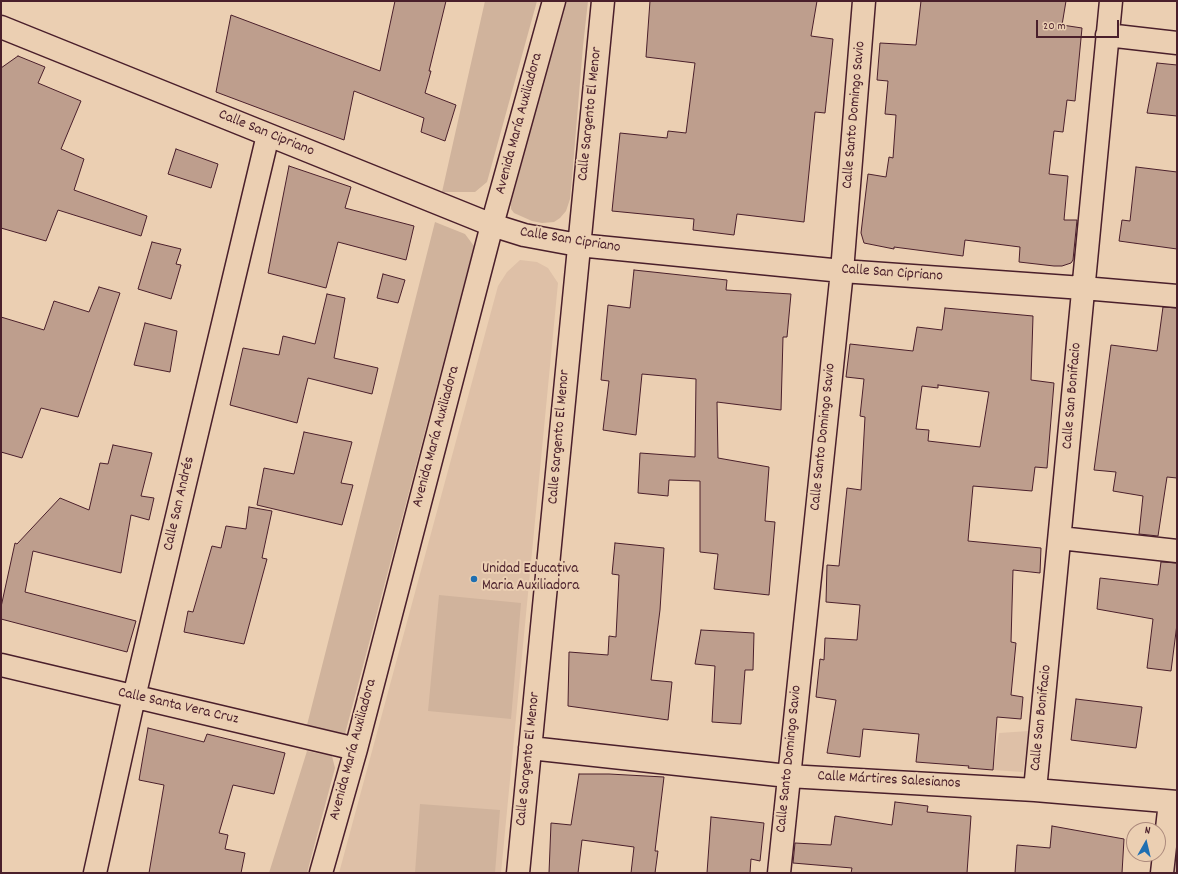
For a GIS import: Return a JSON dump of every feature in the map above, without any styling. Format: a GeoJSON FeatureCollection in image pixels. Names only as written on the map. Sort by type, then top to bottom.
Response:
{"type":"FeatureCollection","features":[{"type":"Feature","properties":{"kind":"street","name":"Avenida María Auxiliadora"},"geometry":{"type":"LineString","coordinates":[[321,873],[356,749],[492,225],[554,1]]}},
{"type":"Feature","properties":{"kind":"street","name":"Calle Sargento El Menor"},"geometry":{"type":"LineString","coordinates":[[518,873],[578,245],[603,1]]}},
{"type":"Feature","properties":{"kind":"street","name":"Calle Santo Domingo Savio"},"geometry":{"type":"LineString","coordinates":[[779,873],[842,271],[864,1]]}},
{"type":"Feature","properties":{"kind":"street","name":"Calle San Bonifacio"},"geometry":{"type":"LineString","coordinates":[[1035,790],[1111,1]]}},
{"type":"Feature","properties":{"kind":"street","name":"Calle San Cipriano"},"geometry":{"type":"LineString","coordinates":[[1,27],[492,225],[524,235],[578,245],[842,271],[1177,296]]}},
{"type":"Feature","properties":{"kind":"street"},"geometry":{"type":"LineString","coordinates":[[1107,35],[1177,43]]}},
{"type":"Feature","properties":{"kind":"street","name":"Calle San Andrés"},"geometry":{"type":"LineString","coordinates":[[95,873],[134,697],[268,135]]}},
{"type":"Feature","properties":{"kind":"street"},"geometry":{"type":"LineString","coordinates":[[1060,538],[1177,551]]}},
{"type":"Feature","properties":{"kind":"street","name":"Calle Santa Vera Cruz"},"geometry":{"type":"LineString","coordinates":[[1,665],[356,749]]}},
{"type":"Feature","properties":{"kind":"street","name":"Calle Mártires Salesianos"},"geometry":{"type":"LineString","coordinates":[[530,748],[788,776],[1035,790],[1174,802]]}},
{"type":"Feature","properties":{"kind":"street"},"geometry":{"type":"LineString","coordinates":[[1162,873],[1174,802]]}},
{"type":"Feature","properties":{"kind":"shaded area"},"geometry":{"type":"Polygon","coordinates":[[[485,1],[537,1],[487,182],[475,192],[442,192],[485,1]]]}},
{"type":"Feature","properties":{"kind":"shaded area"},"geometry":{"type":"Polygon","coordinates":[[[564,1],[588,1],[570,199],[566,211],[560,218],[554,222],[542,223],[532,221],[514,213],[511,209],[511,204],[564,1]]]}},
{"type":"Feature","properties":{"kind":"shaded area"},"geometry":{"type":"Polygon","coordinates":[[[435,222],[465,234],[474,246],[345,734],[307,725],[435,222]]]}},
{"type":"Feature","properties":{"kind":"shaded area","name":"Unidad Educativa Maria Auxiliadora"},"geometry":{"type":"Polygon","coordinates":[[[520,260],[537,262],[548,268],[558,283],[501,873],[339,873],[498,286],[507,272],[520,260]]]}},
{"type":"Feature","properties":{"kind":"shaded area"},"geometry":{"type":"Polygon","coordinates":[[[439,595],[521,603],[511,719],[428,711],[439,595]]]}},
{"type":"Feature","properties":{"kind":"shaded area"},"geometry":{"type":"Polygon","coordinates":[[[1029,731],[1023,772],[993,770],[999,733],[1029,731]]]}},
{"type":"Feature","properties":{"kind":"shaded area"},"geometry":{"type":"Polygon","coordinates":[[[307,751],[332,756],[335,768],[307,873],[269,873],[307,751]]]}},
{"type":"Feature","properties":{"kind":"shaded area"},"geometry":{"type":"Polygon","coordinates":[[[420,804],[500,810],[495,873],[415,873],[420,804]]]}},
{"type":"Feature","properties":{"kind":"shaded area"},"geometry":{"type":"Polygon","coordinates":[[[1177,825],[1177,873],[1172,873],[1177,825]]]}},
{"type":"Feature","properties":{"kind":"building"},"geometry":{"type":"Polygon","coordinates":[[[395,1],[446,1],[425,93],[456,105],[445,141],[421,132],[424,118],[354,91],[344,140],[216,92],[231,15],[380,71],[395,1]]]}},
{"type":"Feature","properties":{"kind":"building"},"geometry":{"type":"Polygon","coordinates":[[[650,1],[817,1],[811,36],[833,39],[825,113],[815,112],[804,222],[737,214],[734,235],[693,230],[694,219],[612,211],[620,133],[667,138],[668,131],[686,133],[695,63],[646,57],[650,1]]]}},
{"type":"Feature","properties":{"kind":"building"},"geometry":{"type":"Polygon","coordinates":[[[921,1],[1066,1],[1062,25],[1082,28],[1075,101],[1067,100],[1063,132],[1054,131],[1049,174],[1068,176],[1064,220],[1077,220],[1073,260],[1071,263],[1062,266],[1054,266],[1019,262],[1020,247],[965,240],[963,256],[894,247],[894,249],[864,243],[861,233],[868,174],[886,177],[889,157],[893,158],[896,115],[885,114],[888,81],[877,80],[880,43],[916,45],[921,1]]]}},
{"type":"Feature","properties":{"kind":"building"},"geometry":{"type":"Polygon","coordinates":[[[18,56],[45,67],[38,83],[81,101],[61,149],[84,159],[74,190],[147,216],[141,236],[58,210],[46,241],[1,228],[1,68],[18,56]]]}},
{"type":"Feature","properties":{"kind":"building"},"geometry":{"type":"Polygon","coordinates":[[[1157,63],[1177,65],[1177,116],[1147,113],[1157,63]]]}},
{"type":"Feature","properties":{"kind":"building"},"geometry":{"type":"Polygon","coordinates":[[[176,149],[218,164],[211,188],[168,174],[176,149]]]}},
{"type":"Feature","properties":{"kind":"building"},"geometry":{"type":"Polygon","coordinates":[[[289,166],[351,187],[345,208],[414,226],[406,260],[338,242],[326,288],[268,273],[289,166]]]}},
{"type":"Feature","properties":{"kind":"building"},"geometry":{"type":"Polygon","coordinates":[[[1136,167],[1177,172],[1177,249],[1119,241],[1122,220],[1130,221],[1136,167]]]}},
{"type":"Feature","properties":{"kind":"building"},"geometry":{"type":"Polygon","coordinates":[[[152,242],[181,249],[176,264],[181,265],[171,299],[138,289],[152,242]]]}},
{"type":"Feature","properties":{"kind":"building"},"geometry":{"type":"Polygon","coordinates":[[[634,270],[727,280],[726,290],[791,294],[787,337],[783,337],[781,410],[717,402],[718,458],[769,467],[765,521],[775,522],[769,595],[714,589],[718,554],[700,552],[700,481],[669,480],[668,496],[638,493],[640,453],[695,457],[696,379],[642,374],[636,435],[603,430],[609,381],[601,380],[608,305],[630,308],[634,270]]]}},
{"type":"Feature","properties":{"kind":"building"},"geometry":{"type":"Polygon","coordinates":[[[383,274],[405,280],[398,303],[377,298],[383,274]]]}},
{"type":"Feature","properties":{"kind":"building"},"geometry":{"type":"Polygon","coordinates":[[[99,287],[120,293],[78,417],[41,408],[22,458],[1,452],[1,317],[44,330],[54,301],[89,312],[99,287]]]}},
{"type":"Feature","properties":{"kind":"building"},"geometry":{"type":"Polygon","coordinates":[[[327,294],[345,298],[334,358],[378,368],[372,394],[308,378],[297,423],[230,405],[243,348],[279,355],[283,336],[315,344],[327,294]]]}},
{"type":"Feature","properties":{"kind":"building"},"geometry":{"type":"Polygon","coordinates":[[[1163,307],[1177,308],[1177,478],[1167,477],[1158,536],[1139,534],[1143,496],[1113,491],[1116,472],[1094,470],[1111,345],[1157,351],[1163,307]]]}},
{"type":"Feature","properties":{"kind":"building"},"geometry":{"type":"Polygon","coordinates":[[[945,308],[1033,316],[1031,380],[1054,383],[1047,468],[1035,467],[1032,491],[973,486],[968,541],[1041,548],[1040,573],[1013,570],[1011,642],[1016,643],[1011,695],[1023,697],[1021,719],[997,717],[993,770],[968,768],[969,766],[916,762],[919,734],[863,729],[860,757],[827,753],[836,700],[816,697],[820,659],[824,660],[825,638],[857,640],[860,605],[826,602],[827,565],[839,566],[847,488],[861,490],[865,417],[860,416],[864,379],[846,377],[850,344],[913,351],[917,327],[942,330],[945,308]],[[938,385],[938,388],[922,386],[916,429],[929,430],[928,441],[980,447],[989,392],[938,385]]]}},
{"type":"Feature","properties":{"kind":"building"},"geometry":{"type":"Polygon","coordinates":[[[145,323],[177,331],[170,372],[134,365],[145,323]]]}},
{"type":"Feature","properties":{"kind":"building"},"geometry":{"type":"Polygon","coordinates":[[[304,432],[352,442],[341,483],[353,485],[342,525],[257,505],[264,468],[294,474],[304,432]]]}},
{"type":"Feature","properties":{"kind":"building"},"geometry":{"type":"Polygon","coordinates":[[[113,445],[152,453],[141,496],[154,498],[149,520],[131,515],[121,573],[33,551],[25,592],[136,621],[127,652],[1,619],[1,607],[15,543],[17,544],[60,498],[89,510],[100,463],[108,464],[113,445]]]}},
{"type":"Feature","properties":{"kind":"building"},"geometry":{"type":"Polygon","coordinates":[[[249,507],[272,511],[262,558],[267,559],[244,644],[184,632],[188,611],[193,612],[212,546],[221,548],[226,526],[246,529],[249,507]]]}},
{"type":"Feature","properties":{"kind":"building"},"geometry":{"type":"Polygon","coordinates":[[[615,543],[664,548],[660,610],[651,680],[672,682],[668,720],[568,706],[569,652],[608,655],[609,636],[616,637],[619,575],[612,574],[615,543]]]}},
{"type":"Feature","properties":{"kind":"building"},"geometry":{"type":"Polygon","coordinates":[[[1161,562],[1177,563],[1177,624],[1171,671],[1147,668],[1153,619],[1097,609],[1100,578],[1158,585],[1161,562]]]}},
{"type":"Feature","properties":{"kind":"building"},"geometry":{"type":"Polygon","coordinates":[[[701,630],[754,633],[753,670],[745,670],[741,724],[712,722],[715,666],[695,664],[701,630]]]}},
{"type":"Feature","properties":{"kind":"building"},"geometry":{"type":"Polygon","coordinates":[[[1076,699],[1142,707],[1136,748],[1071,740],[1076,699]]]}},
{"type":"Feature","properties":{"kind":"building"},"geometry":{"type":"Polygon","coordinates":[[[148,728],[204,742],[207,734],[285,753],[274,794],[233,785],[219,833],[228,835],[225,849],[245,853],[241,873],[149,873],[164,785],[139,780],[148,728]]]}},
{"type":"Feature","properties":{"kind":"building"},"geometry":{"type":"Polygon","coordinates":[[[579,774],[664,777],[655,851],[658,851],[655,873],[631,873],[634,847],[582,840],[578,873],[549,873],[551,823],[571,825],[579,774]]]}},
{"type":"Feature","properties":{"kind":"building"},"geometry":{"type":"Polygon","coordinates":[[[895,802],[928,806],[927,812],[971,816],[967,873],[851,873],[852,868],[793,863],[795,843],[831,845],[835,816],[892,825],[895,802]]]}},
{"type":"Feature","properties":{"kind":"building"},"geometry":{"type":"Polygon","coordinates":[[[711,817],[764,823],[760,861],[751,859],[750,873],[707,873],[711,817]]]}},
{"type":"Feature","properties":{"kind":"building"},"geometry":{"type":"Polygon","coordinates":[[[1052,826],[1124,839],[1122,873],[1015,873],[1017,845],[1050,848],[1052,826]]]}},
{"type":"Feature","properties":{"kind":"place","name":"Unidad Educativa Maria Auxiliadora"},"geometry":{"type":"Point","coordinates":[474,579]}}]}
